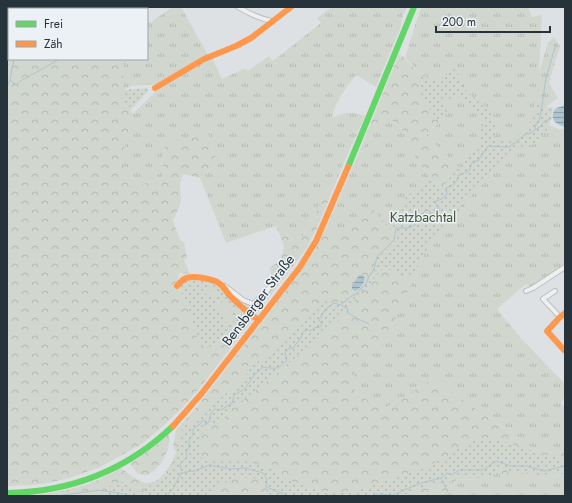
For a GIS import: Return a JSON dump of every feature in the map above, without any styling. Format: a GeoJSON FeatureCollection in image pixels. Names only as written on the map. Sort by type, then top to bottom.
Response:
{"type":"FeatureCollection","features":[{"type":"Feature","properties":{"kind":"main road"},"geometry":{"type":"LineString","coordinates":[[155,88],[204,59],[243,42],[291,7]]}},
{"type":"Feature","properties":{"kind":"main road","name":"Bensberger Straße"},"geometry":{"type":"LineString","coordinates":[[7,493],[54,488],[88,480],[123,464],[143,451],[164,434],[202,393],[300,267],[316,241],[338,192],[414,7]]}},
{"type":"Feature","properties":{"kind":"main road"},"geometry":{"type":"LineString","coordinates":[[177,286],[182,280],[188,278],[211,279],[220,283],[228,294],[250,315],[259,320]]}},
{"type":"Feature","properties":{"kind":"main road"},"geometry":{"type":"LineString","coordinates":[[562,315],[547,331],[564,350]]}},
{"type":"Feature","properties":{"kind":"street"},"geometry":{"type":"LineString","coordinates":[[238,7],[272,21]]}},
{"type":"Feature","properties":{"kind":"street"},"geometry":{"type":"LineString","coordinates":[[526,291],[565,267]]}},
{"type":"Feature","properties":{"kind":"street"},"geometry":{"type":"LineString","coordinates":[[220,283],[243,300],[253,304],[271,285]]}},
{"type":"Feature","properties":{"kind":"street"},"geometry":{"type":"LineString","coordinates":[[555,291],[542,299],[562,315]]}},
{"type":"Feature","properties":{"kind":"green space"},"geometry":{"type":"Polygon","coordinates":[[[7,7],[119,7],[120,8],[8,8],[8,60],[123,60],[122,98],[133,114],[120,163],[139,186],[163,176],[162,151],[167,144],[207,131],[213,144],[212,154],[222,161],[200,178],[183,174],[180,183],[180,205],[173,221],[180,240],[184,242],[187,258],[184,260],[190,274],[179,273],[177,286],[183,295],[200,346],[235,293],[253,304],[268,288],[272,278],[269,268],[281,260],[284,246],[276,226],[296,242],[302,237],[346,158],[317,228],[306,249],[200,388],[183,407],[142,444],[98,468],[66,479],[42,484],[7,486],[7,7]]]}},
{"type":"Feature","properties":{"kind":"green space"},"geometry":{"type":"Polygon","coordinates":[[[172,7],[181,7],[208,55],[159,84],[132,86],[123,90],[123,60],[148,60],[148,21],[150,23],[172,7]]]}},
{"type":"Feature","properties":{"kind":"green space"},"geometry":{"type":"Polygon","coordinates":[[[332,7],[407,7],[403,15],[401,26],[376,87],[356,75],[338,101],[332,118],[348,113],[355,113],[365,116],[346,158],[302,237],[296,242],[276,226],[226,243],[200,178],[222,161],[212,154],[213,144],[162,151],[163,176],[139,186],[120,163],[133,114],[161,86],[212,58],[222,79],[243,69],[249,70],[269,56],[273,61],[321,23],[317,18],[332,7]]]}},
{"type":"Feature","properties":{"kind":"green space"},"geometry":{"type":"Polygon","coordinates":[[[421,7],[528,7],[532,17],[542,15],[539,73],[548,42],[554,37],[560,46],[549,83],[558,98],[547,106],[545,124],[560,129],[565,129],[565,267],[533,288],[526,284],[497,309],[518,335],[565,384],[565,395],[561,403],[565,409],[565,452],[542,453],[537,451],[433,379],[382,410],[354,391],[353,374],[383,346],[402,262],[463,172],[426,135],[446,116],[443,100],[452,76],[434,78],[419,72],[405,57],[421,7]]]}},
{"type":"Feature","properties":{"kind":"green space"},"geometry":{"type":"Polygon","coordinates":[[[399,54],[422,74],[430,77],[452,76],[443,100],[448,107],[446,116],[426,135],[464,172],[402,262],[415,276],[383,346],[353,374],[361,383],[354,391],[382,410],[433,379],[537,451],[542,453],[565,452],[565,473],[545,479],[534,477],[506,477],[496,472],[484,479],[456,480],[448,492],[437,490],[421,496],[30,496],[85,485],[103,478],[121,468],[145,483],[158,480],[166,472],[176,452],[173,446],[176,430],[199,404],[297,276],[313,253],[326,228],[338,238],[371,207],[387,226],[432,181],[408,146],[405,133],[384,112],[356,159],[399,54]]]}},
{"type":"Feature","properties":{"kind":"green space","name":"Katzbachtal"},"geometry":{"type":"Polygon","coordinates":[[[455,69],[463,82],[463,87],[491,113],[495,125],[494,140],[509,142],[527,129],[535,111],[534,98],[540,100],[539,104],[542,108],[553,107],[549,127],[538,141],[531,146],[516,148],[514,152],[465,202],[454,220],[431,242],[411,279],[384,267],[335,324],[259,388],[224,413],[227,416],[214,425],[211,423],[200,436],[202,461],[243,460],[252,462],[271,469],[287,479],[309,488],[341,492],[354,491],[387,481],[424,468],[475,441],[493,439],[565,461],[565,474],[556,473],[539,476],[531,472],[509,472],[501,467],[496,470],[494,474],[484,478],[453,477],[447,486],[432,484],[424,488],[414,490],[410,494],[405,494],[403,496],[271,496],[265,486],[255,478],[235,477],[203,496],[112,496],[101,493],[107,487],[123,482],[142,495],[150,486],[166,476],[169,472],[177,452],[183,426],[194,424],[216,398],[222,397],[236,386],[254,364],[266,357],[272,356],[283,341],[313,312],[320,298],[330,304],[340,302],[357,294],[364,287],[369,275],[373,271],[377,254],[383,254],[396,241],[396,230],[393,233],[388,226],[399,214],[407,194],[416,194],[418,187],[429,177],[439,190],[480,146],[483,121],[479,114],[471,107],[456,95],[444,102],[446,108],[445,115],[440,122],[418,95],[423,90],[421,87],[419,72],[429,79],[442,82],[449,71],[455,69]]]}},
{"type":"Feature","properties":{"kind":"green space"},"geometry":{"type":"Polygon","coordinates":[[[146,88],[149,90],[130,111],[123,104],[123,90],[146,88]]]}},
{"type":"Feature","properties":{"kind":"green space"},"geometry":{"type":"Polygon","coordinates":[[[384,112],[405,133],[408,146],[432,181],[387,226],[337,238],[326,228],[356,159],[384,112]]]}},
{"type":"Feature","properties":{"kind":"green space"},"geometry":{"type":"Polygon","coordinates":[[[211,279],[236,301],[237,317],[223,341],[208,347],[200,346],[183,295],[177,286],[182,280],[211,279]]]}},
{"type":"Feature","properties":{"kind":"green space"},"geometry":{"type":"Polygon","coordinates":[[[205,286],[217,292],[219,294],[218,296],[210,297],[211,290],[209,291],[209,296],[202,292],[205,286]]]}},
{"type":"Feature","properties":{"kind":"green space"},"geometry":{"type":"Polygon","coordinates":[[[225,300],[235,318],[226,323],[216,305],[225,300]]]}},
{"type":"Feature","properties":{"kind":"green space"},"geometry":{"type":"Polygon","coordinates":[[[169,434],[170,439],[167,452],[156,469],[146,475],[137,473],[130,464],[157,445],[169,434]]]}},
{"type":"Feature","properties":{"kind":"green space"},"geometry":{"type":"Polygon","coordinates":[[[496,472],[506,477],[534,477],[545,479],[565,473],[565,496],[421,496],[438,490],[448,492],[456,480],[484,479],[496,472]]]}},
{"type":"Feature","properties":{"kind":"water"},"geometry":{"type":"Polygon","coordinates":[[[565,105],[565,127],[555,122],[553,119],[553,112],[555,109],[565,105]]]}},
{"type":"Feature","properties":{"kind":"water"},"geometry":{"type":"Polygon","coordinates":[[[359,275],[364,276],[364,281],[361,287],[355,291],[352,289],[352,286],[359,275]]]}},
{"type":"Feature","properties":{"kind":"waterway"},"geometry":{"type":"LineString","coordinates":[[181,469],[180,464],[187,457],[186,452],[189,447],[189,440],[193,435],[193,429],[203,420],[205,420],[205,425],[209,422],[211,413],[215,409],[221,410],[232,403],[234,395],[245,389],[254,375],[263,367],[276,368],[281,366],[287,360],[285,353],[289,348],[293,348],[306,328],[309,331],[320,327],[322,324],[319,320],[325,310],[334,303],[340,305],[356,294],[366,284],[374,269],[377,257],[394,240],[396,228],[408,228],[415,225],[426,209],[433,214],[440,211],[435,202],[447,194],[446,188],[451,186],[457,180],[459,175],[469,171],[473,161],[478,161],[488,146],[509,147],[527,133],[529,134],[536,129],[535,126],[540,118],[546,78],[556,44]]}},
{"type":"Feature","properties":{"kind":"waterway"},"geometry":{"type":"LineString","coordinates":[[10,80],[14,60]]}},
{"type":"Feature","properties":{"kind":"waterway"},"geometry":{"type":"LineString","coordinates":[[7,86],[10,80],[16,85],[22,80],[58,60]]}},
{"type":"Feature","properties":{"kind":"waterway"},"geometry":{"type":"LineString","coordinates":[[536,129],[545,121],[552,118]]}},
{"type":"Feature","properties":{"kind":"waterway"},"geometry":{"type":"LineString","coordinates":[[341,305],[348,309],[347,312],[369,324]]}},
{"type":"Feature","properties":{"kind":"waterway"},"geometry":{"type":"LineString","coordinates":[[373,496],[377,494],[393,495],[418,484],[441,478],[447,473],[452,475],[459,470],[483,470],[496,461],[511,466],[527,466],[544,471],[565,466]]}},
{"type":"Feature","properties":{"kind":"waterway"},"geometry":{"type":"LineString","coordinates":[[180,474],[210,465],[230,469],[246,468],[263,473],[267,479],[266,487],[289,496]]}},
{"type":"Feature","properties":{"kind":"waterway"},"geometry":{"type":"LineString","coordinates":[[167,496],[173,489],[181,473]]}},
{"type":"Feature","properties":{"kind":"waterway"},"geometry":{"type":"LineString","coordinates":[[441,478],[447,490]]}},
{"type":"Feature","properties":{"kind":"waterway"},"geometry":{"type":"LineString","coordinates":[[56,496],[100,490],[131,496]]}},
{"type":"Feature","properties":{"kind":"traffic: fast"},"geometry":{"type":"LineString","coordinates":[[348,167],[414,7]]}},
{"type":"Feature","properties":{"kind":"traffic: fast"},"geometry":{"type":"LineString","coordinates":[[7,493],[31,492],[53,488],[76,483],[97,476],[137,455],[173,426]]}},
{"type":"Feature","properties":{"kind":"traffic: slow"},"geometry":{"type":"LineString","coordinates":[[155,88],[204,59],[251,38],[291,7]]}},
{"type":"Feature","properties":{"kind":"traffic: slow"},"geometry":{"type":"LineString","coordinates":[[173,426],[202,393],[300,267],[316,241],[348,167]]}},
{"type":"Feature","properties":{"kind":"traffic: slow"},"geometry":{"type":"LineString","coordinates":[[177,286],[184,279],[192,277],[217,282],[240,306],[259,320]]}},
{"type":"Feature","properties":{"kind":"traffic: slow"},"geometry":{"type":"LineString","coordinates":[[564,350],[547,331],[565,313]]}}]}
